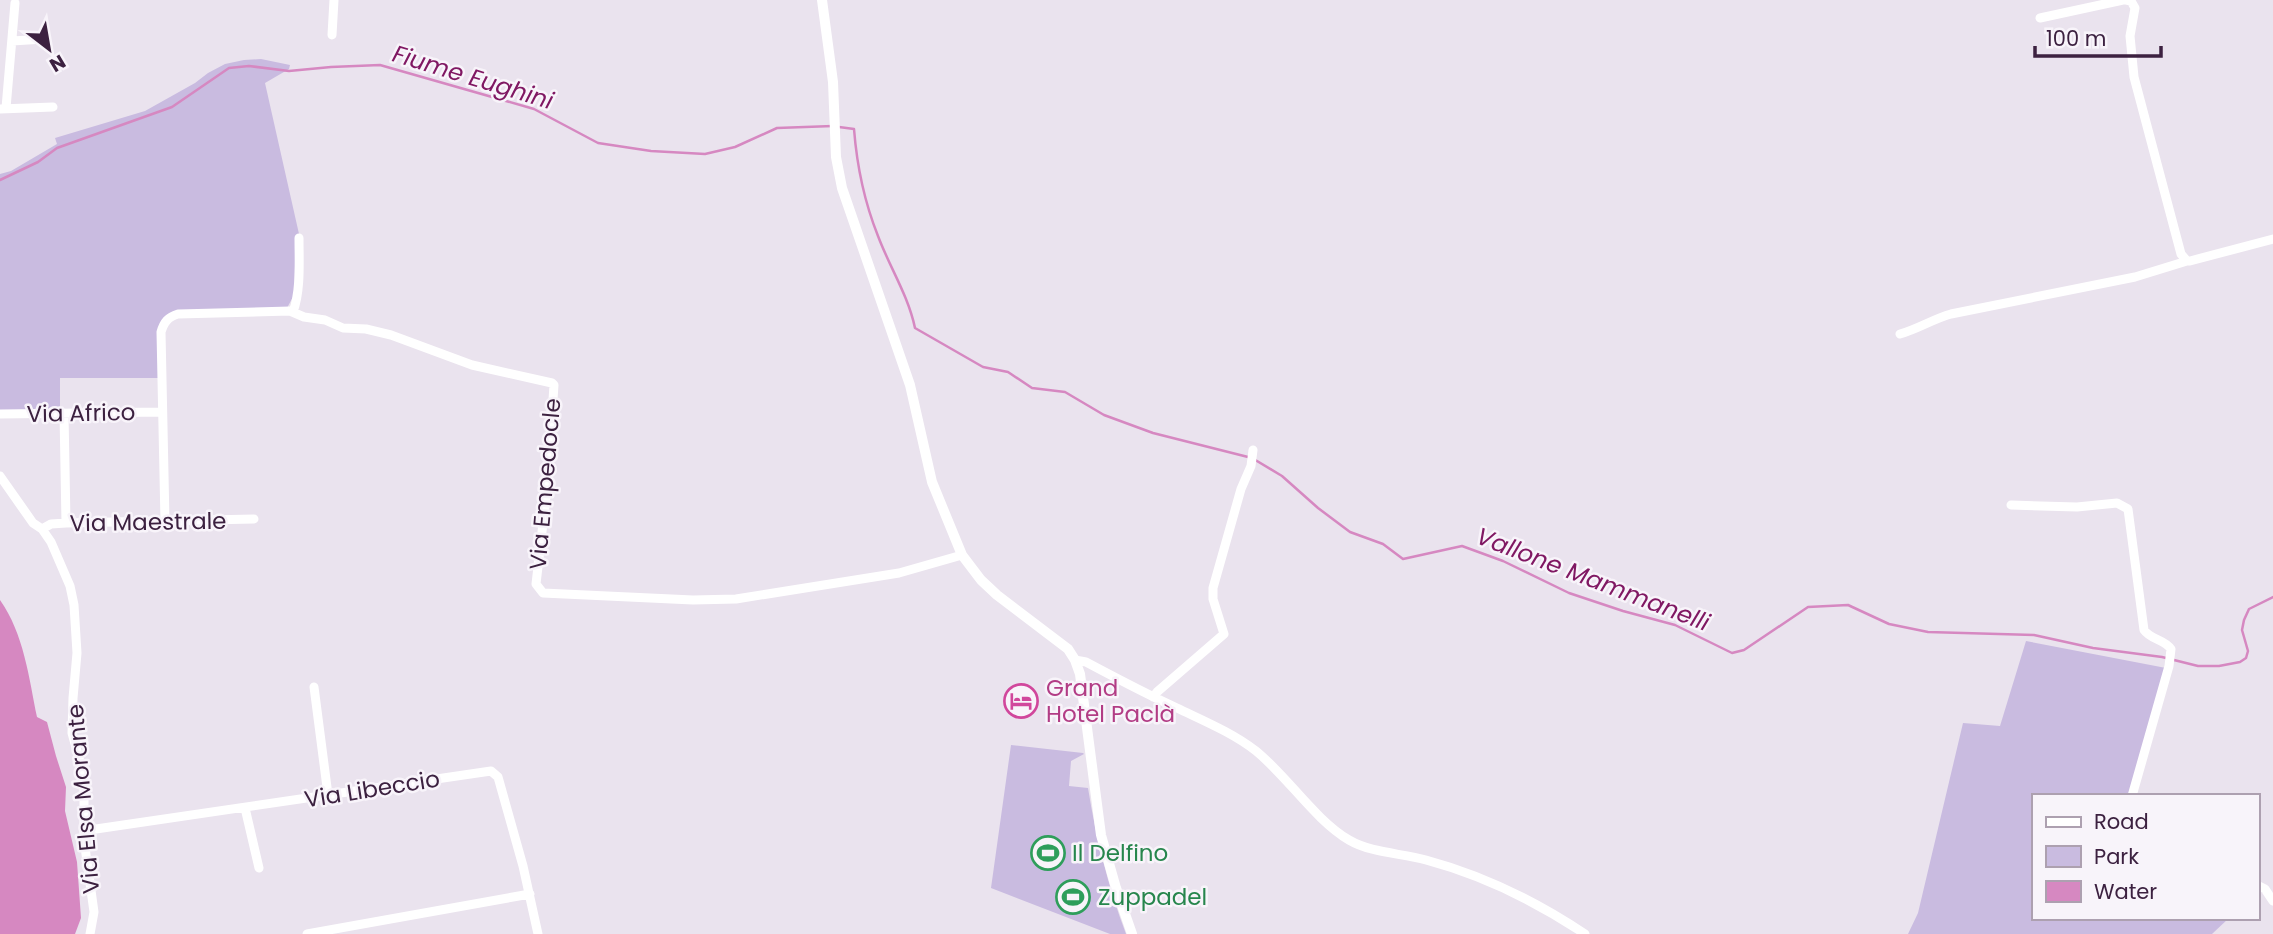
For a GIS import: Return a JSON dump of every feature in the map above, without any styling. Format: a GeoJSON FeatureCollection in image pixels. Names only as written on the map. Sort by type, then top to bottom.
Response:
{"type":"FeatureCollection","features":[{"type":"Feature","properties":{"kind":"street"},"geometry":{"type":"LineString","coordinates":[[332,35],[334,0]]}},
{"type":"Feature","properties":{"kind":"street"},"geometry":{"type":"LineString","coordinates":[[821,0],[836,123],[836,157],[842,188],[910,385],[932,482],[962,555],[981,580],[1068,649],[1075,660],[1080,674],[1101,835],[1132,934]]}},
{"type":"Feature","properties":{"kind":"street"},"geometry":{"type":"LineString","coordinates":[[2039,18],[2125,0],[2130,1],[2135,8],[2130,36],[2134,76],[2181,254],[2187,261]]}},
{"type":"Feature","properties":{"kind":"street"},"geometry":{"type":"LineString","coordinates":[[15,3],[3,108],[52,107]]}},
{"type":"Feature","properties":{"kind":"street"},"geometry":{"type":"LineString","coordinates":[[12,41],[44,39]]}},
{"type":"Feature","properties":{"kind":"street"},"geometry":{"type":"LineString","coordinates":[[293,312],[296,305],[299,238]]}},
{"type":"Feature","properties":{"kind":"street"},"geometry":{"type":"LineString","coordinates":[[1900,334],[1951,314],[2135,277],[2273,239]]}},
{"type":"Feature","properties":{"kind":"street","name":"Via Empedocle"},"geometry":{"type":"LineString","coordinates":[[165,522],[161,332],[164,323],[168,318],[189,313],[279,310],[343,328],[366,329],[391,335],[472,365],[552,383],[554,386],[547,488],[536,584],[543,593],[693,600],[736,599],[899,573],[962,555]]}},
{"type":"Feature","properties":{"kind":"street","name":"Via Africo"},"geometry":{"type":"LineString","coordinates":[[0,414],[162,412]]}},
{"type":"Feature","properties":{"kind":"street"},"geometry":{"type":"LineString","coordinates":[[64,413],[66,523]]}},
{"type":"Feature","properties":{"kind":"street"},"geometry":{"type":"LineString","coordinates":[[1153,697],[1224,634],[1213,599],[1213,588],[1241,489],[1251,466],[1253,450]]}},
{"type":"Feature","properties":{"kind":"street","name":"Via Elsa Morante"},"geometry":{"type":"LineString","coordinates":[[0,476],[33,523],[43,529],[71,586],[77,653],[72,733],[84,788],[84,827],[94,912],[90,934]]}},
{"type":"Feature","properties":{"kind":"street"},"geometry":{"type":"LineString","coordinates":[[2011,505],[2077,506],[2117,503],[2128,509],[2144,630],[2147,635],[2167,644],[2171,649],[2169,666],[2133,794]]}},
{"type":"Feature","properties":{"kind":"street","name":"Via Maestrale"},"geometry":{"type":"LineString","coordinates":[[43,529],[51,524],[66,523],[254,519]]}},
{"type":"Feature","properties":{"kind":"street"},"geometry":{"type":"LineString","coordinates":[[1075,660],[1086,662],[1228,733],[1255,750],[1326,821],[1349,840],[1474,876],[1550,912],[1585,934]]}},
{"type":"Feature","properties":{"kind":"street"},"geometry":{"type":"LineString","coordinates":[[314,687],[328,795]]}},
{"type":"Feature","properties":{"kind":"street","name":"Via Libeccio"},"geometry":{"type":"LineString","coordinates":[[84,827],[96,829],[491,771],[498,777],[530,894],[538,934]]}},
{"type":"Feature","properties":{"kind":"street"},"geometry":{"type":"LineString","coordinates":[[246,808],[259,868]]}},
{"type":"Feature","properties":{"kind":"street"},"geometry":{"type":"LineString","coordinates":[[2259,886],[2265,889],[2273,901]]}},
{"type":"Feature","properties":{"kind":"street"},"geometry":{"type":"LineString","coordinates":[[307,934],[530,894]]}},
{"type":"Feature","properties":{"kind":"green space"},"geometry":{"type":"Polygon","coordinates":[[[261,59],[290,65],[289,69],[265,83],[299,234],[296,237],[294,295],[287,308],[166,316],[159,378],[60,378],[60,410],[0,411],[0,174],[11,171],[57,144],[55,138],[145,111],[225,64],[261,59]]]}},
{"type":"Feature","properties":{"kind":"green space"},"geometry":{"type":"Polygon","coordinates":[[[2026,641],[2166,668],[2129,794],[2032,794],[2032,920],[2227,920],[2212,934],[1908,934],[1918,913],[1963,723],[2000,726],[2026,641]]]}},
{"type":"Feature","properties":{"kind":"green space","name":"Il Delfino"},"geometry":{"type":"Polygon","coordinates":[[[1011,745],[1084,754],[1071,761],[1069,786],[1088,788],[1103,862],[1126,934],[1110,934],[991,888],[1011,745]]]}},
{"type":"Feature","properties":{"kind":"water"},"geometry":{"type":"Polygon","coordinates":[[[0,600],[15,627],[37,717],[47,722],[66,787],[65,811],[77,862],[81,918],[75,934],[0,934],[0,600]]]}},
{"type":"Feature","properties":{"kind":"waterway","name":"Fiume Eughini"},"geometry":{"type":"LineString","coordinates":[[0,180],[38,162],[57,148],[172,107],[229,68],[249,66],[289,71],[380,65],[534,109],[598,143],[651,151],[705,154],[735,147],[777,128],[833,126]]}},
{"type":"Feature","properties":{"kind":"waterway","name":"Vallone Mammanelli"},"geometry":{"type":"LineString","coordinates":[[839,127],[854,129],[865,197],[915,328],[983,367],[1008,372],[1032,388],[1065,392],[1104,415],[1153,433],[1252,458],[1282,476],[1350,532],[1383,544],[1403,559],[1462,546],[1503,561],[1569,593],[1675,625],[1732,653],[1744,650],[1808,607],[1848,605],[1889,624],[1928,632],[2034,635],[2093,648],[2162,657],[2198,666],[2219,666],[2240,662],[2246,658],[2248,651],[2242,630],[2244,620],[2249,609],[2273,597]]}},
{"type":"Feature","properties":{"kind":"place","name":"Grand Hotel Paclà"},"geometry":{"type":"Point","coordinates":[1021,701]}},
{"type":"Feature","properties":{"kind":"place","name":"Il Delfino"},"geometry":{"type":"Point","coordinates":[1048,853]}},
{"type":"Feature","properties":{"kind":"place","name":"Zuppadel"},"geometry":{"type":"Point","coordinates":[1073,897]}}]}
